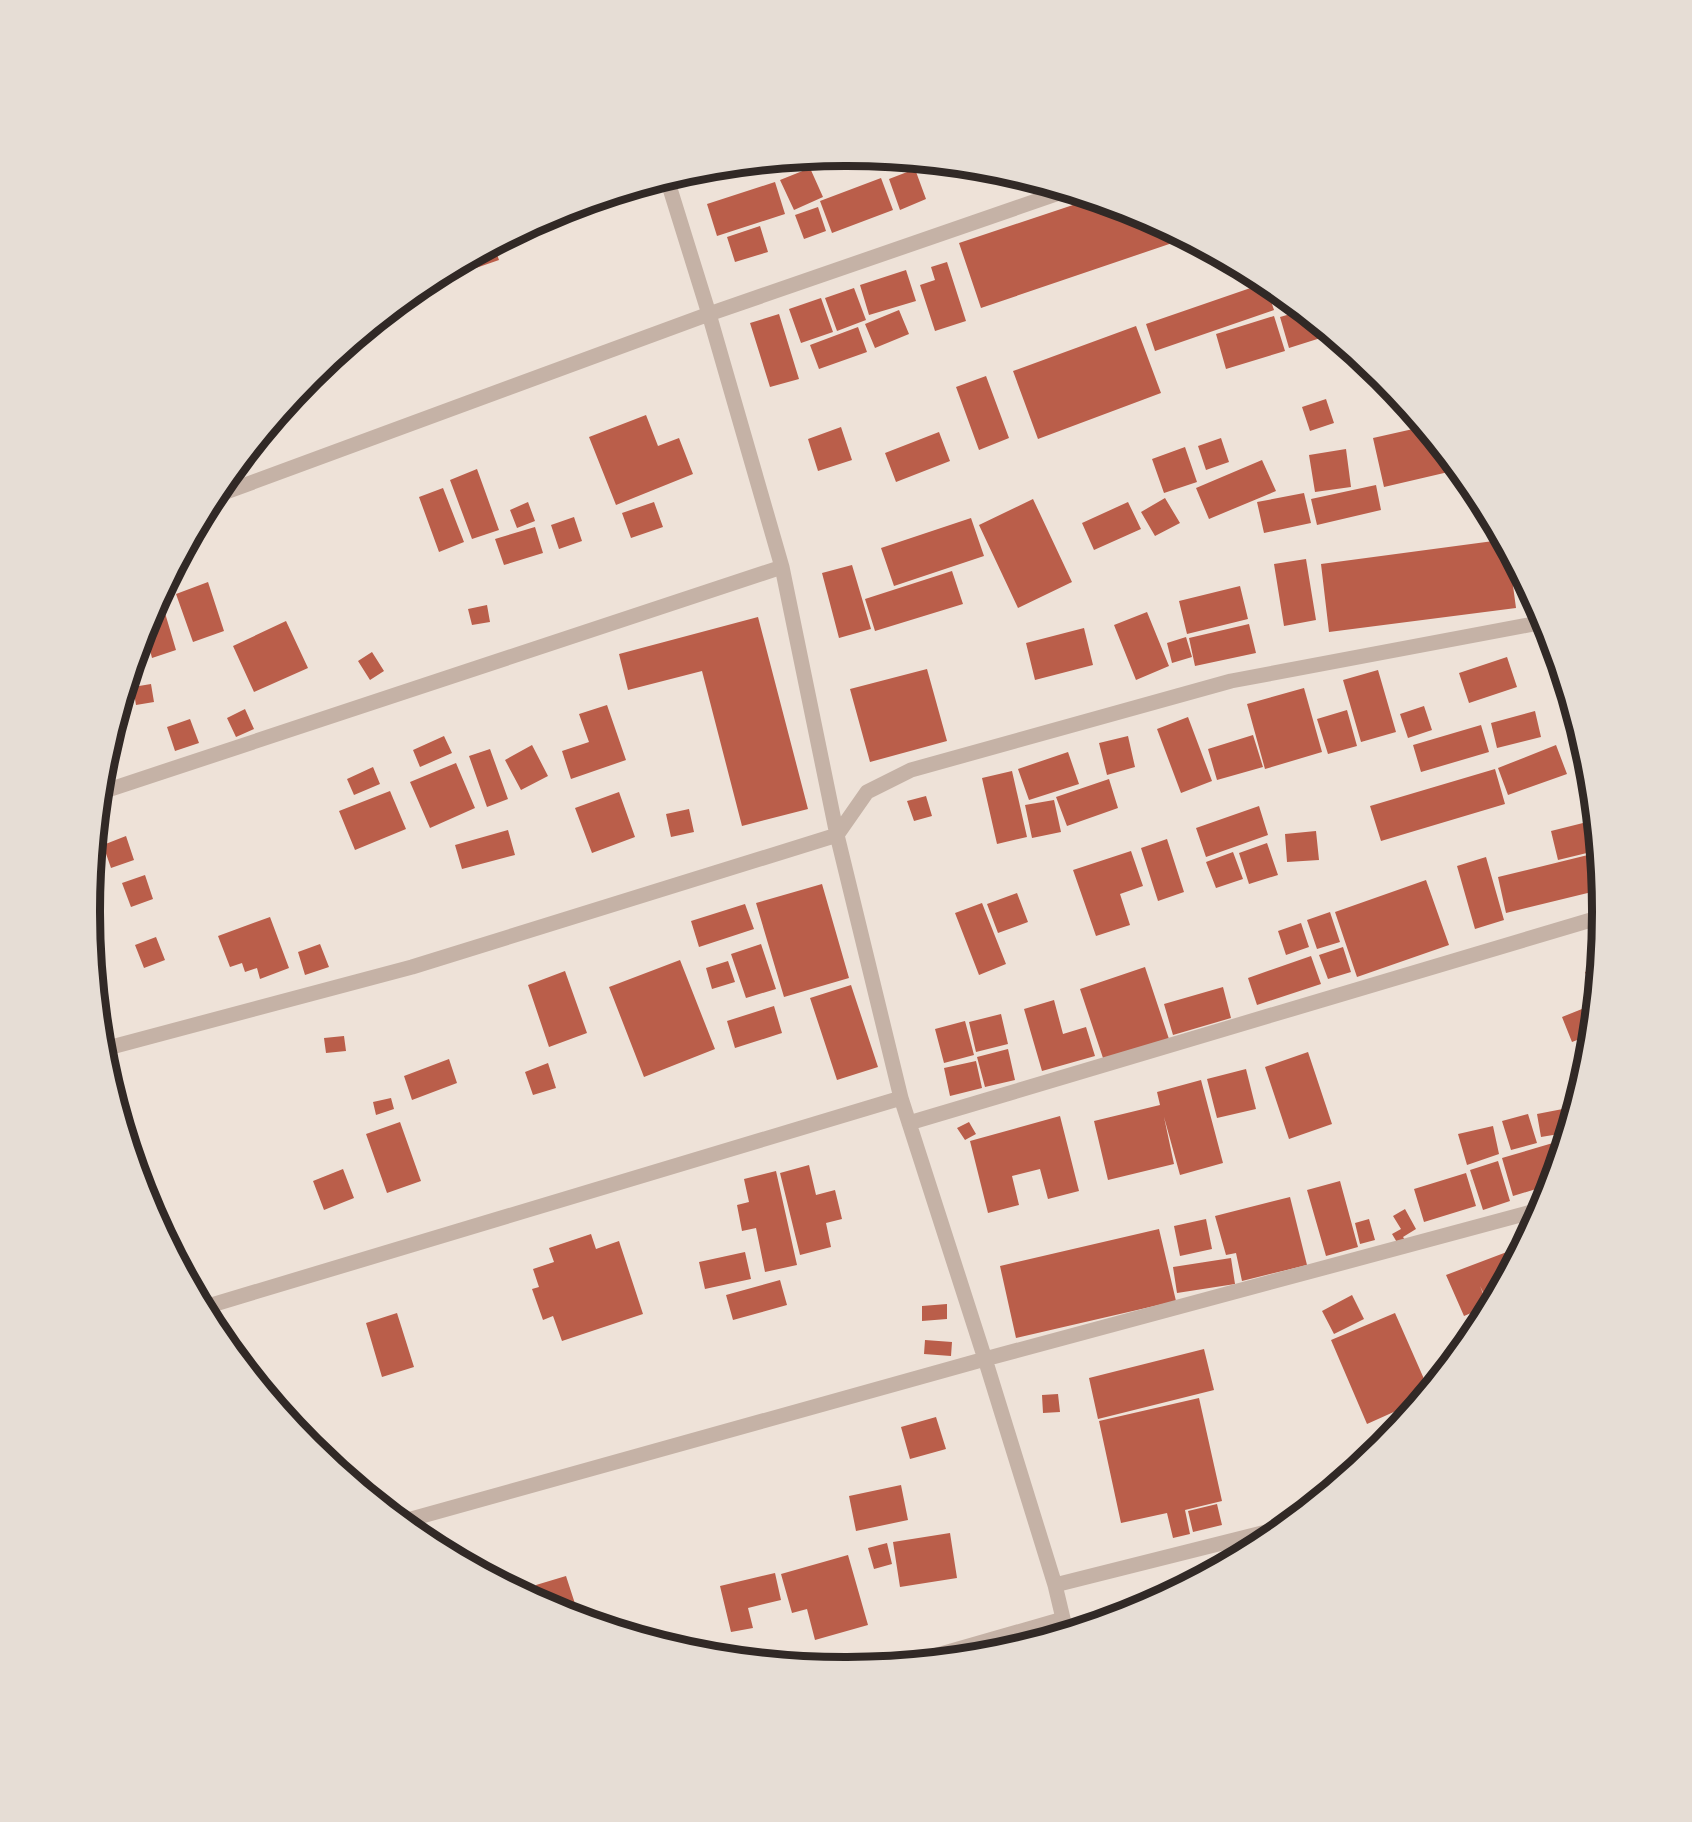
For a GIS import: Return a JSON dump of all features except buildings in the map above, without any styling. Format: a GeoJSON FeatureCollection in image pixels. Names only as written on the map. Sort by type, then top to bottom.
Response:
{"type":"FeatureCollection","features":[{"type":"Feature","properties":{"kind":"street"},"geometry":{"type":"LineString","coordinates":[[670,187],[709,314],[782,567],[837,835],[901,1098],[1055,1585],[1064,1624]]}},
{"type":"Feature","properties":{"kind":"street"},"geometry":{"type":"LineString","coordinates":[[231,490],[709,314],[1053,195]]}},
{"type":"Feature","properties":{"kind":"street"},"geometry":{"type":"LineString","coordinates":[[111,789],[782,567]]}},
{"type":"Feature","properties":{"kind":"street"},"geometry":{"type":"LineString","coordinates":[[113,1046],[412,967],[837,835],[867,792],[910,770],[1231,681],[1534,624]]}},
{"type":"Feature","properties":{"kind":"street"},"geometry":{"type":"LineString","coordinates":[[909,1123],[1592,919]]}},
{"type":"Feature","properties":{"kind":"street"},"geometry":{"type":"LineString","coordinates":[[213,1305],[901,1098]]}},
{"type":"Feature","properties":{"kind":"street"},"geometry":{"type":"LineString","coordinates":[[414,1518],[985,1359],[1527,1213]]}},
{"type":"Feature","properties":{"kind":"street"},"geometry":{"type":"LineString","coordinates":[[1055,1585],[1253,1535]]}}]}
